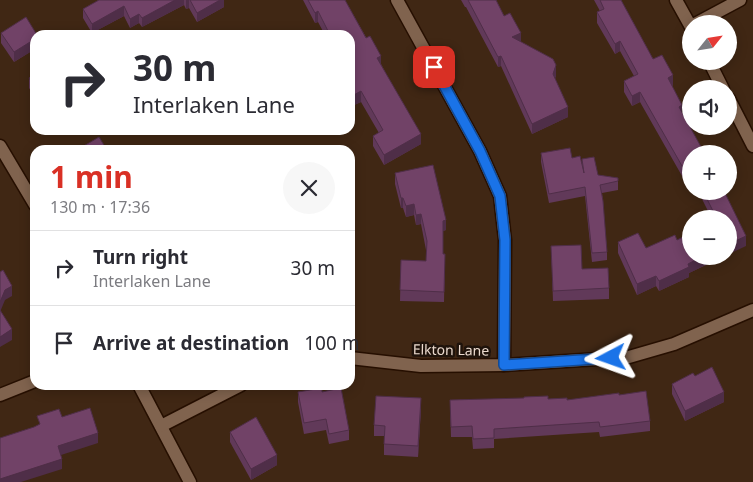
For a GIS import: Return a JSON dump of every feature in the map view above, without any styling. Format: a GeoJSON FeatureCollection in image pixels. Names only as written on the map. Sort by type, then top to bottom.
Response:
{"type":"FeatureCollection","features":[{"type":"Feature","properties":{"kind":"street"},"geometry":{"type":"LineString","coordinates":[[397,0],[480,151],[500,196],[505,240],[504,365]]}},
{"type":"Feature","properties":{"kind":"street"},"geometry":{"type":"LineString","coordinates":[[676,0],[685,15]]}},
{"type":"Feature","properties":{"kind":"street"},"geometry":{"type":"LineString","coordinates":[[712,15],[740,0]]}},
{"type":"Feature","properties":{"kind":"street"},"geometry":{"type":"LineString","coordinates":[[737,115],[753,146]]}},
{"type":"Feature","properties":{"kind":"street"},"geometry":{"type":"LineString","coordinates":[[0,146],[30,197]]}},
{"type":"Feature","properties":{"kind":"street","name":"Elkton Lane"},"geometry":{"type":"LineString","coordinates":[[355,359],[421,366],[504,365],[629,357],[674,344],[753,310]]}},
{"type":"Feature","properties":{"kind":"street"},"geometry":{"type":"LineString","coordinates":[[0,395],[30,383]]}},
{"type":"Feature","properties":{"kind":"street"},"geometry":{"type":"LineString","coordinates":[[142,390],[190,482]]}},
{"type":"Feature","properties":{"kind":"street"},"geometry":{"type":"LineString","coordinates":[[161,426],[231,390]]}},
{"type":"Feature","properties":{"kind":"building"},"geometry":{"type":"Polygon","coordinates":[[[99,0],[175,0],[142,18],[139,14],[130,19],[124,6],[92,24],[83,9],[99,0]]]}},
{"type":"Feature","properties":{"kind":"building"},"geometry":{"type":"Polygon","coordinates":[[[190,0],[220,0],[197,13],[190,0]]]}},
{"type":"Feature","properties":{"kind":"building"},"geometry":{"type":"Polygon","coordinates":[[[308,0],[345,0],[366,38],[370,36],[381,56],[377,58],[421,134],[384,155],[373,136],[383,130],[361,91],[355,94],[355,30],[328,30],[318,11],[315,13],[308,0]]]}},
{"type":"Feature","properties":{"kind":"building"},"geometry":{"type":"Polygon","coordinates":[[[468,0],[496,0],[504,16],[510,13],[521,33],[512,37],[553,59],[556,65],[553,74],[568,107],[532,124],[501,56],[498,57],[468,0]]]}},
{"type":"Feature","properties":{"kind":"building"},"geometry":{"type":"Polygon","coordinates":[[[600,0],[621,0],[653,59],[662,55],[673,75],[668,78],[682,105],[679,107],[682,112],[682,135],[694,135],[700,145],[682,145],[682,166],[640,92],[632,96],[624,81],[638,74],[620,41],[615,44],[597,12],[604,9],[600,0]]]}},
{"type":"Feature","properties":{"kind":"building"},"geometry":{"type":"Polygon","coordinates":[[[26,17],[34,30],[30,30],[30,42],[14,52],[1,33],[26,17]]]}},
{"type":"Feature","properties":{"kind":"building"},"geometry":{"type":"Polygon","coordinates":[[[99,137],[104,145],[85,145],[99,137]]]}},
{"type":"Feature","properties":{"kind":"building"},"geometry":{"type":"Polygon","coordinates":[[[570,148],[572,158],[580,156],[584,173],[582,159],[594,157],[598,175],[618,178],[618,181],[600,185],[607,252],[592,253],[585,187],[549,194],[541,153],[570,148]]]}},
{"type":"Feature","properties":{"kind":"building"},"geometry":{"type":"Polygon","coordinates":[[[433,165],[446,220],[443,221],[443,254],[445,254],[444,292],[400,290],[401,260],[426,261],[427,241],[421,214],[416,215],[414,204],[406,206],[403,198],[401,198],[395,173],[433,165]]]}},
{"type":"Feature","properties":{"kind":"building"},"geometry":{"type":"Polygon","coordinates":[[[708,200],[728,200],[733,210],[712,210],[708,200]]]}},
{"type":"Feature","properties":{"kind":"building"},"geometry":{"type":"Polygon","coordinates":[[[737,218],[746,236],[737,240],[737,218]]]}},
{"type":"Feature","properties":{"kind":"building"},"geometry":{"type":"Polygon","coordinates":[[[638,233],[646,248],[675,235],[677,240],[682,238],[682,265],[688,265],[689,267],[659,281],[656,276],[637,284],[618,242],[638,233]]]}},
{"type":"Feature","properties":{"kind":"building"},"geometry":{"type":"Polygon","coordinates":[[[581,245],[582,269],[608,268],[609,288],[553,291],[551,246],[581,245]]]}},
{"type":"Feature","properties":{"kind":"building"},"geometry":{"type":"Polygon","coordinates":[[[3,270],[12,286],[5,290],[0,302],[0,272],[3,270]]]}},
{"type":"Feature","properties":{"kind":"building"},"geometry":{"type":"Polygon","coordinates":[[[0,310],[12,329],[0,337],[0,310]]]}},
{"type":"Feature","properties":{"kind":"building"},"geometry":{"type":"Polygon","coordinates":[[[712,367],[724,392],[685,411],[672,384],[693,373],[695,376],[712,367]]]}},
{"type":"Feature","properties":{"kind":"building"},"geometry":{"type":"Polygon","coordinates":[[[341,390],[349,430],[329,434],[326,419],[304,423],[298,392],[341,390]]]}},
{"type":"Feature","properties":{"kind":"building"},"geometry":{"type":"Polygon","coordinates":[[[646,391],[650,421],[600,427],[599,422],[494,429],[494,438],[473,439],[472,426],[451,427],[450,400],[548,396],[548,399],[567,398],[567,400],[646,391]]]}},
{"type":"Feature","properties":{"kind":"building"},"geometry":{"type":"Polygon","coordinates":[[[376,396],[421,398],[418,446],[384,444],[385,426],[374,425],[376,396]]]}},
{"type":"Feature","properties":{"kind":"building"},"geometry":{"type":"Polygon","coordinates":[[[90,408],[98,433],[58,446],[62,459],[0,479],[0,438],[40,424],[37,416],[59,409],[62,417],[90,408]]]}},
{"type":"Feature","properties":{"kind":"building"},"geometry":{"type":"Polygon","coordinates":[[[256,417],[277,455],[251,469],[230,432],[256,417]]]}},
{"type":"Feature","properties":{"kind":"route"},"geometry":{"type":"LineString","coordinates":[[434,67],[480,151],[500,196],[505,240],[504,365],[611,358]]}}]}
